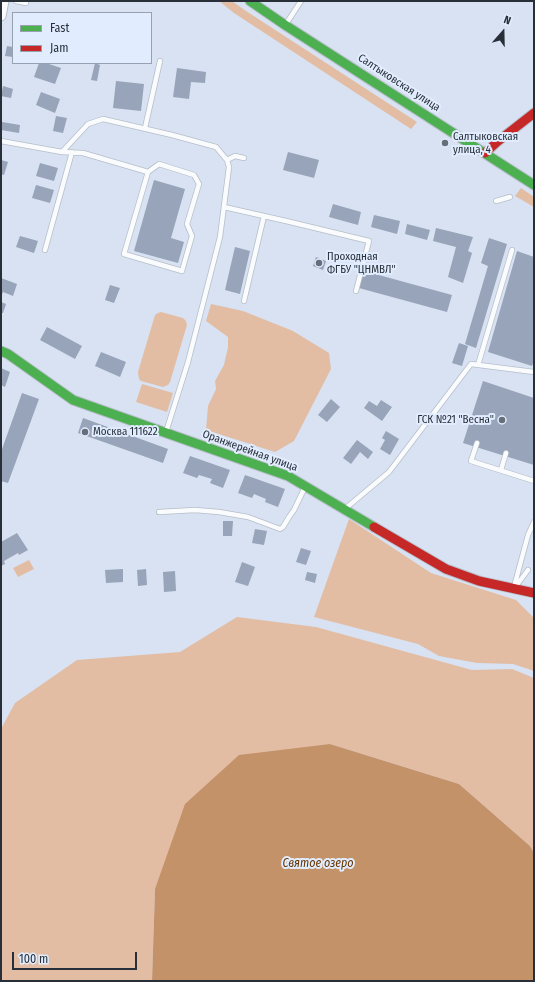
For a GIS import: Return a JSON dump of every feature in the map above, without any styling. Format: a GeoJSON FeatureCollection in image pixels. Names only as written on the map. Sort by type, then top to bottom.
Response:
{"type":"FeatureCollection","features":[{"type":"Feature","properties":{"kind":"street"},"geometry":{"type":"LineString","coordinates":[[1,16],[4,1]]}},
{"type":"Feature","properties":{"kind":"street","name":"Салтыковская улица"},"geometry":{"type":"LineString","coordinates":[[250,1],[534,186]]}},
{"type":"Feature","properties":{"kind":"street"},"geometry":{"type":"LineString","coordinates":[[485,153],[534,113]]}},
{"type":"Feature","properties":{"kind":"street","name":"Оранжерейная улица"},"geometry":{"type":"LineString","coordinates":[[1,350],[73,400],[288,476],[446,569],[480,581],[534,593]]}},
{"type":"Feature","properties":{"kind":"lane"},"geometry":{"type":"LineString","coordinates":[[16,1],[26,3]]}},
{"type":"Feature","properties":{"kind":"lane"},"geometry":{"type":"LineString","coordinates":[[286,25],[301,1]]}},
{"type":"Feature","properties":{"kind":"lane"},"geometry":{"type":"LineString","coordinates":[[144,128],[160,62]]}},
{"type":"Feature","properties":{"kind":"lane"},"geometry":{"type":"LineString","coordinates":[[62,152],[88,124],[103,120],[144,128],[216,147],[227,160],[230,167],[220,237],[188,362],[165,432]]}},
{"type":"Feature","properties":{"kind":"lane"},"geometry":{"type":"LineString","coordinates":[[1,141],[62,152],[82,153],[148,172],[160,164],[194,175],[199,184],[187,224],[192,236],[182,271],[124,254],[148,172]]}},
{"type":"Feature","properties":{"kind":"lane"},"geometry":{"type":"LineString","coordinates":[[45,250],[72,152]]}},
{"type":"Feature","properties":{"kind":"lane"},"geometry":{"type":"LineString","coordinates":[[227,160],[235,156],[244,158]]}},
{"type":"Feature","properties":{"kind":"lane"},"geometry":{"type":"LineString","coordinates":[[496,201],[510,198]]}},
{"type":"Feature","properties":{"kind":"lane"},"geometry":{"type":"LineString","coordinates":[[224,207],[369,241],[356,291]]}},
{"type":"Feature","properties":{"kind":"lane"},"geometry":{"type":"LineString","coordinates":[[244,301],[264,216]]}},
{"type":"Feature","properties":{"kind":"lane"},"geometry":{"type":"LineString","coordinates":[[478,365],[512,250]]}},
{"type":"Feature","properties":{"kind":"lane"},"geometry":{"type":"LineString","coordinates":[[345,509],[389,472],[471,364],[534,372]]}},
{"type":"Feature","properties":{"kind":"lane"},"geometry":{"type":"LineString","coordinates":[[477,444],[471,460],[534,481]]}},
{"type":"Feature","properties":{"kind":"lane"},"geometry":{"type":"LineString","coordinates":[[501,470],[506,453]]}},
{"type":"Feature","properties":{"kind":"lane"},"geometry":{"type":"LineString","coordinates":[[159,512],[195,510],[219,512],[248,517],[280,529],[283,527],[288,517],[294,510],[305,485]]}},
{"type":"Feature","properties":{"kind":"lane"},"geometry":{"type":"LineString","coordinates":[[514,589],[528,535],[534,522]]}},
{"type":"Feature","properties":{"kind":"lane"},"geometry":{"type":"LineString","coordinates":[[514,589],[528,570]]}},
{"type":"Feature","properties":{"kind":"shaded area"},"geometry":{"type":"Polygon","coordinates":[[[219,1],[232,1],[417,122],[411,129],[234,13],[219,1]]]}},
{"type":"Feature","properties":{"kind":"shaded area"},"geometry":{"type":"Polygon","coordinates":[[[521,188],[534,197],[534,207],[515,196],[521,188]]]}},
{"type":"Feature","properties":{"kind":"shaded area"},"geometry":{"type":"Polygon","coordinates":[[[211,304],[243,311],[293,331],[329,353],[331,369],[294,441],[275,452],[206,430],[208,406],[216,389],[215,381],[224,365],[228,347],[228,337],[206,321],[211,304]]]}},
{"type":"Feature","properties":{"kind":"shaded area"},"geometry":{"type":"Polygon","coordinates":[[[161,312],[183,318],[187,325],[170,382],[168,385],[163,387],[141,381],[139,379],[138,372],[155,315],[161,312]]]}},
{"type":"Feature","properties":{"kind":"shaded area"},"geometry":{"type":"Polygon","coordinates":[[[142,384],[173,393],[167,412],[136,402],[142,384]]]}},
{"type":"Feature","properties":{"kind":"shaded area"},"geometry":{"type":"Polygon","coordinates":[[[349,519],[431,573],[516,600],[534,618],[534,671],[513,664],[477,663],[439,656],[418,644],[314,617],[349,519]]]}},
{"type":"Feature","properties":{"kind":"shaded area"},"geometry":{"type":"Polygon","coordinates":[[[29,560],[34,569],[18,577],[13,568],[29,560]]]}},
{"type":"Feature","properties":{"kind":"shaded area"},"geometry":{"type":"Polygon","coordinates":[[[237,617],[316,627],[472,670],[512,669],[534,678],[534,853],[530,846],[459,784],[330,744],[155,889],[152,981],[1,981],[1,729],[15,703],[77,660],[180,652],[237,617]]]}},
{"type":"Feature","properties":{"kind":"water","name":"Святое озеро"},"geometry":{"type":"Polygon","coordinates":[[[330,744],[459,784],[530,846],[534,853],[534,981],[152,981],[155,889],[185,804],[239,755],[330,744]]]}},
{"type":"Feature","properties":{"kind":"building"},"geometry":{"type":"Polygon","coordinates":[[[7,46],[12,47],[12,57],[5,56],[7,46]]]}},
{"type":"Feature","properties":{"kind":"building"},"geometry":{"type":"Polygon","coordinates":[[[39,64],[49,64],[61,68],[55,84],[34,77],[39,64]]]}},
{"type":"Feature","properties":{"kind":"building"},"geometry":{"type":"Polygon","coordinates":[[[95,64],[100,65],[97,81],[91,80],[95,64]]]}},
{"type":"Feature","properties":{"kind":"building"},"geometry":{"type":"Polygon","coordinates":[[[177,68],[206,72],[205,83],[191,82],[189,99],[173,97],[177,68]]]}},
{"type":"Feature","properties":{"kind":"building"},"geometry":{"type":"Polygon","coordinates":[[[116,81],[144,84],[141,111],[113,108],[116,81]]]}},
{"type":"Feature","properties":{"kind":"building"},"geometry":{"type":"Polygon","coordinates":[[[3,86],[13,89],[11,98],[1,96],[3,86]]]}},
{"type":"Feature","properties":{"kind":"building"},"geometry":{"type":"Polygon","coordinates":[[[41,92],[60,99],[55,113],[36,105],[41,92]]]}},
{"type":"Feature","properties":{"kind":"building"},"geometry":{"type":"Polygon","coordinates":[[[56,116],[67,118],[63,133],[53,131],[56,116]]]}},
{"type":"Feature","properties":{"kind":"building"},"geometry":{"type":"Polygon","coordinates":[[[2,122],[20,125],[19,133],[1,130],[2,122]]]}},
{"type":"Feature","properties":{"kind":"building"},"geometry":{"type":"Polygon","coordinates":[[[288,152],[319,160],[314,178],[283,170],[288,152]]]}},
{"type":"Feature","properties":{"kind":"building"},"geometry":{"type":"Polygon","coordinates":[[[1,160],[8,162],[4,175],[1,174],[1,160]]]}},
{"type":"Feature","properties":{"kind":"building"},"geometry":{"type":"Polygon","coordinates":[[[40,163],[58,168],[54,181],[36,176],[40,163]]]}},
{"type":"Feature","properties":{"kind":"building"},"geometry":{"type":"Polygon","coordinates":[[[154,180],[185,189],[171,238],[184,242],[178,263],[134,251],[154,180]]]}},
{"type":"Feature","properties":{"kind":"building"},"geometry":{"type":"Polygon","coordinates":[[[36,185],[54,190],[50,203],[32,198],[36,185]]]}},
{"type":"Feature","properties":{"kind":"building"},"geometry":{"type":"Polygon","coordinates":[[[333,204],[361,212],[358,225],[329,217],[333,204]]]}},
{"type":"Feature","properties":{"kind":"building"},"geometry":{"type":"Polygon","coordinates":[[[374,215],[400,221],[397,234],[371,227],[374,215]]]}},
{"type":"Feature","properties":{"kind":"building"},"geometry":{"type":"Polygon","coordinates":[[[407,224],[430,230],[427,240],[405,234],[407,224]]]}},
{"type":"Feature","properties":{"kind":"building"},"geometry":{"type":"Polygon","coordinates":[[[436,228],[473,237],[468,251],[472,253],[463,283],[448,277],[456,247],[433,241],[436,228]]]}},
{"type":"Feature","properties":{"kind":"building"},"geometry":{"type":"Polygon","coordinates":[[[20,236],[38,241],[34,253],[16,247],[20,236]]]}},
{"type":"Feature","properties":{"kind":"building"},"geometry":{"type":"Polygon","coordinates":[[[489,238],[507,244],[476,348],[465,344],[488,266],[481,263],[489,238]]]}},
{"type":"Feature","properties":{"kind":"building"},"geometry":{"type":"Polygon","coordinates":[[[235,247],[250,251],[240,294],[225,290],[235,247]]]}},
{"type":"Feature","properties":{"kind":"building"},"geometry":{"type":"Polygon","coordinates":[[[517,251],[534,257],[534,361],[532,366],[488,352],[517,251]]]}},
{"type":"Feature","properties":{"kind":"building","name":"Проходная ФГБУ \"ЦНМВЛ\""},"geometry":{"type":"Polygon","coordinates":[[[316,257],[326,261],[323,270],[313,266],[316,257]]]}},
{"type":"Feature","properties":{"kind":"building"},"geometry":{"type":"Polygon","coordinates":[[[364,271],[452,295],[447,312],[359,288],[364,271]]]}},
{"type":"Feature","properties":{"kind":"building"},"geometry":{"type":"Polygon","coordinates":[[[1,278],[17,284],[13,296],[3,292],[1,297],[1,278]]]}},
{"type":"Feature","properties":{"kind":"building"},"geometry":{"type":"Polygon","coordinates":[[[110,285],[120,288],[114,303],[105,300],[110,285]]]}},
{"type":"Feature","properties":{"kind":"building"},"geometry":{"type":"Polygon","coordinates":[[[1,302],[6,304],[3,313],[1,313],[1,302]]]}},
{"type":"Feature","properties":{"kind":"building"},"geometry":{"type":"Polygon","coordinates":[[[47,327],[82,346],[75,359],[40,340],[47,327]]]}},
{"type":"Feature","properties":{"kind":"building"},"geometry":{"type":"Polygon","coordinates":[[[459,343],[468,346],[462,366],[452,363],[459,343]]]}},
{"type":"Feature","properties":{"kind":"building"},"geometry":{"type":"Polygon","coordinates":[[[101,352],[126,362],[120,377],[95,366],[101,352]]]}},
{"type":"Feature","properties":{"kind":"building"},"geometry":{"type":"Polygon","coordinates":[[[1,368],[10,372],[5,387],[1,385],[1,368]]]}},
{"type":"Feature","properties":{"kind":"building","name":"ГСК №21 \"Весна\""},"geometry":{"type":"Polygon","coordinates":[[[483,381],[534,398],[534,465],[463,443],[483,381]]]}},
{"type":"Feature","properties":{"kind":"building"},"geometry":{"type":"Polygon","coordinates":[[[22,393],[39,399],[8,483],[1,481],[1,452],[22,393]]]}},
{"type":"Feature","properties":{"kind":"building"},"geometry":{"type":"Polygon","coordinates":[[[331,399],[340,407],[327,422],[318,415],[331,399]]]}},
{"type":"Feature","properties":{"kind":"building"},"geometry":{"type":"Polygon","coordinates":[[[381,400],[392,407],[382,421],[364,408],[369,401],[377,406],[381,400]]]}},
{"type":"Feature","properties":{"kind":"building"},"geometry":{"type":"Polygon","coordinates":[[[83,418],[168,449],[163,463],[78,433],[83,418]]]}},
{"type":"Feature","properties":{"kind":"building"},"geometry":{"type":"Polygon","coordinates":[[[386,431],[399,439],[390,455],[380,449],[385,440],[382,438],[386,431]]]}},
{"type":"Feature","properties":{"kind":"building"},"geometry":{"type":"Polygon","coordinates":[[[357,440],[373,452],[368,459],[360,452],[351,464],[343,458],[357,440]]]}},
{"type":"Feature","properties":{"kind":"building"},"geometry":{"type":"Polygon","coordinates":[[[190,456],[230,470],[223,488],[210,483],[212,479],[199,475],[197,478],[183,473],[190,456]]]}},
{"type":"Feature","properties":{"kind":"building"},"geometry":{"type":"Polygon","coordinates":[[[245,475],[285,489],[278,507],[265,502],[266,499],[254,494],[252,498],[238,493],[245,475]]]}},
{"type":"Feature","properties":{"kind":"building"},"geometry":{"type":"Polygon","coordinates":[[[223,521],[233,521],[232,536],[223,536],[223,521]]]}},
{"type":"Feature","properties":{"kind":"building"},"geometry":{"type":"Polygon","coordinates":[[[255,529],[267,531],[264,545],[252,543],[255,529]]]}},
{"type":"Feature","properties":{"kind":"building"},"geometry":{"type":"Polygon","coordinates":[[[17,533],[28,550],[19,555],[18,553],[4,561],[5,564],[1,566],[1,542],[17,533]]]}},
{"type":"Feature","properties":{"kind":"building"},"geometry":{"type":"Polygon","coordinates":[[[301,548],[311,551],[306,565],[296,562],[301,548]]]}},
{"type":"Feature","properties":{"kind":"building"},"geometry":{"type":"Polygon","coordinates":[[[242,562],[255,567],[248,586],[235,582],[242,562]]]}},
{"type":"Feature","properties":{"kind":"building"},"geometry":{"type":"Polygon","coordinates":[[[123,569],[123,582],[106,583],[105,570],[123,569]]]}},
{"type":"Feature","properties":{"kind":"building"},"geometry":{"type":"Polygon","coordinates":[[[146,569],[147,585],[138,586],[137,570],[146,569]]]}},
{"type":"Feature","properties":{"kind":"building"},"geometry":{"type":"Polygon","coordinates":[[[175,571],[176,591],[164,592],[163,572],[175,571]]]}},
{"type":"Feature","properties":{"kind":"building"},"geometry":{"type":"Polygon","coordinates":[[[307,572],[317,574],[315,583],[305,580],[307,572]]]}},
{"type":"Feature","properties":{"kind":"traffic: fast"},"geometry":{"type":"LineString","coordinates":[[250,1],[534,185]]}},
{"type":"Feature","properties":{"kind":"traffic: fast"},"geometry":{"type":"LineString","coordinates":[[1,351],[8,354],[73,400],[288,476],[374,527]]}},
{"type":"Feature","properties":{"kind":"traffic: jam"},"geometry":{"type":"LineString","coordinates":[[485,153],[534,113]]}},
{"type":"Feature","properties":{"kind":"traffic: jam"},"geometry":{"type":"LineString","coordinates":[[374,527],[446,569],[479,581],[534,593]]}},
{"type":"Feature","properties":{"kind":"place","name":"Салтыковская улица, 4"},"geometry":{"type":"Point","coordinates":[445,143]}},
{"type":"Feature","properties":{"kind":"place","name":"Проходная ФГБУ \"ЦНМВЛ\""},"geometry":{"type":"Point","coordinates":[319,263]}},
{"type":"Feature","properties":{"kind":"place","name":"ГСК №21 \"Весна\""},"geometry":{"type":"Point","coordinates":[502,420]}},
{"type":"Feature","properties":{"kind":"place","name":"Москва 111622"},"geometry":{"type":"Point","coordinates":[85,432]}}]}
